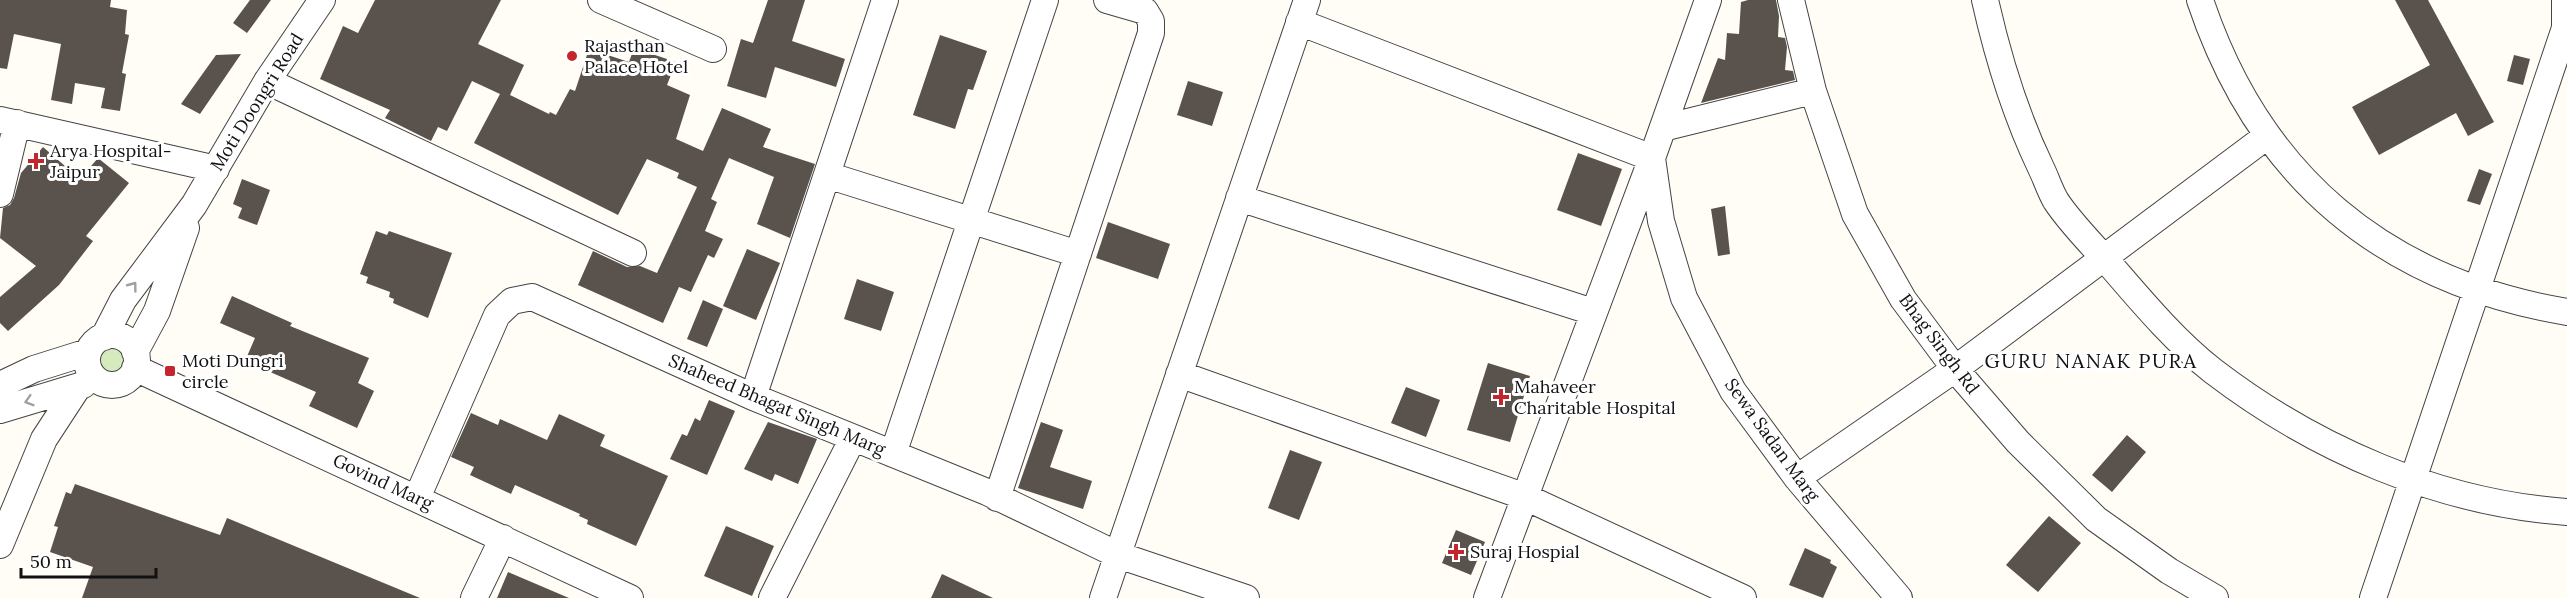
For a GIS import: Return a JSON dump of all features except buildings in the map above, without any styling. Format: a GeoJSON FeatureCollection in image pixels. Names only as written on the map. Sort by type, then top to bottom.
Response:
{"type":"FeatureCollection","features":[{"type":"Feature","properties":{"kind":"street","name":"Moti Doongri Road"},"geometry":{"type":"LineString","coordinates":[[96,345],[123,300],[194,205],[267,81],[322,0]]}},
{"type":"Feature","properties":{"kind":"street"},"geometry":{"type":"LineString","coordinates":[[601,0],[713,49]]}},
{"type":"Feature","properties":{"kind":"street"},"geometry":{"type":"LineString","coordinates":[[753,397],[885,0]]}},
{"type":"Feature","properties":{"kind":"street"},"geometry":{"type":"LineString","coordinates":[[893,454],[1046,0]]}},
{"type":"Feature","properties":{"kind":"street"},"geometry":{"type":"LineString","coordinates":[[997,498],[1151,33],[1151,21],[1145,11],[1107,0]]}},
{"type":"Feature","properties":{"kind":"street"},"geometry":{"type":"LineString","coordinates":[[1487,598],[1523,496],[1652,158],[1708,0]]}},
{"type":"Feature","properties":{"kind":"street","name":"Bhag Singh Rd"},"geometry":{"type":"LineString","coordinates":[[1791,0],[1814,91],[1856,214],[1903,299],[1955,369],[2018,442],[2096,519],[2169,571],[2215,598]]}},
{"type":"Feature","properties":{"kind":"street"},"geometry":{"type":"LineString","coordinates":[[1985,0],[1997,54],[2025,134],[2056,201],[2153,314],[2213,370],[2285,418],[2354,457],[2412,481],[2528,509],[2567,512]]}},
{"type":"Feature","properties":{"kind":"street"},"geometry":{"type":"LineString","coordinates":[[2200,0],[2224,64],[2237,91],[2267,136],[2311,188],[2352,224],[2404,259],[2476,291],[2518,304],[2567,312]]}},
{"type":"Feature","properties":{"kind":"street"},"geometry":{"type":"LineString","coordinates":[[2373,598],[2566,27],[2565,0]]}},
{"type":"Feature","properties":{"kind":"street"},"geometry":{"type":"LineString","coordinates":[[1103,598],[1303,11],[1652,158]]}},
{"type":"Feature","properties":{"kind":"street"},"geometry":{"type":"LineString","coordinates":[[267,81],[633,253]]}},
{"type":"Feature","properties":{"kind":"street"},"geometry":{"type":"LineString","coordinates":[[1663,128],[1814,91]]}},
{"type":"Feature","properties":{"kind":"street"},"geometry":{"type":"LineString","coordinates":[[0,194],[8,121],[216,169]]}},
{"type":"Feature","properties":{"kind":"street"},"geometry":{"type":"LineString","coordinates":[[1797,478],[1955,369],[2267,136]]}},
{"type":"Feature","properties":{"kind":"street","name":"Sewa Sadan Marg"},"geometry":{"type":"LineString","coordinates":[[1652,158],[1661,221],[1684,298],[1733,391],[1797,478],[1899,598]]}},
{"type":"Feature","properties":{"kind":"street"},"geometry":{"type":"LineString","coordinates":[[827,175],[1078,254]]}},
{"type":"Feature","properties":{"kind":"street"},"geometry":{"type":"LineString","coordinates":[[1239,198],[1593,312]]}},
{"type":"Feature","properties":{"kind":"street","name":"Moti Doongri Road"},"geometry":{"type":"LineString","coordinates":[[135,360],[157,311],[194,205]]}},
{"type":"Feature","properties":{"kind":"street","name":"Shaheed Bhagat Singh Marg"},"geometry":{"type":"LineString","coordinates":[[417,498],[497,315],[512,301],[532,297],[753,397],[997,498],[1118,555],[1246,598]]}},
{"type":"Feature","properties":{"kind":"street"},"geometry":{"type":"LineString","coordinates":[[0,385],[33,369],[119,337],[126,340],[135,360],[127,380],[120,384],[88,384],[0,410]]}},
{"type":"Feature","properties":{"kind":"street"},"geometry":{"type":"LineString","coordinates":[[0,545],[44,439],[88,384],[88,369],[96,345]]}},
{"type":"Feature","properties":{"kind":"street","name":"Govind Marg"},"geometry":{"type":"LineString","coordinates":[[135,360],[417,498],[630,598]]}},
{"type":"Feature","properties":{"kind":"street"},"geometry":{"type":"LineString","coordinates":[[1179,374],[1523,496],[1743,598]]}},
{"type":"Feature","properties":{"kind":"street"},"geometry":{"type":"LineString","coordinates":[[772,598],[853,438]]}},
{"type":"Feature","properties":{"kind":"street"},"geometry":{"type":"LineString","coordinates":[[474,598],[503,538]]}},
{"type":"Feature","properties":{"kind":"green space"},"geometry":{"type":"Polygon","coordinates":[[[112,345],[123,349],[127,360],[123,371],[112,375],[101,371],[97,360],[101,349],[112,345]]]}},
{"type":"Feature","properties":{"kind":"place","name":"Rajasthan Palace Hotel"},"geometry":{"type":"Point","coordinates":[572,56]}},
{"type":"Feature","properties":{"kind":"place","name":"Arya Hospital- Jaipur"},"geometry":{"type":"Point","coordinates":[36,161]}},
{"type":"Feature","properties":{"kind":"place","name":"Moti Dungri circle"},"geometry":{"type":"Point","coordinates":[170,371]}},
{"type":"Feature","properties":{"kind":"place","name":"Mahaveer Charitable Hospital"},"geometry":{"type":"Point","coordinates":[1501,397]}},
{"type":"Feature","properties":{"kind":"place","name":"Suraj Hospial"},"geometry":{"type":"Point","coordinates":[1456,552]}},
{"type":"Feature","properties":{"kind":"district","name":"GURU NANAK PURA"},"geometry":{"type":"Point","coordinates":[2091,361]}}]}
